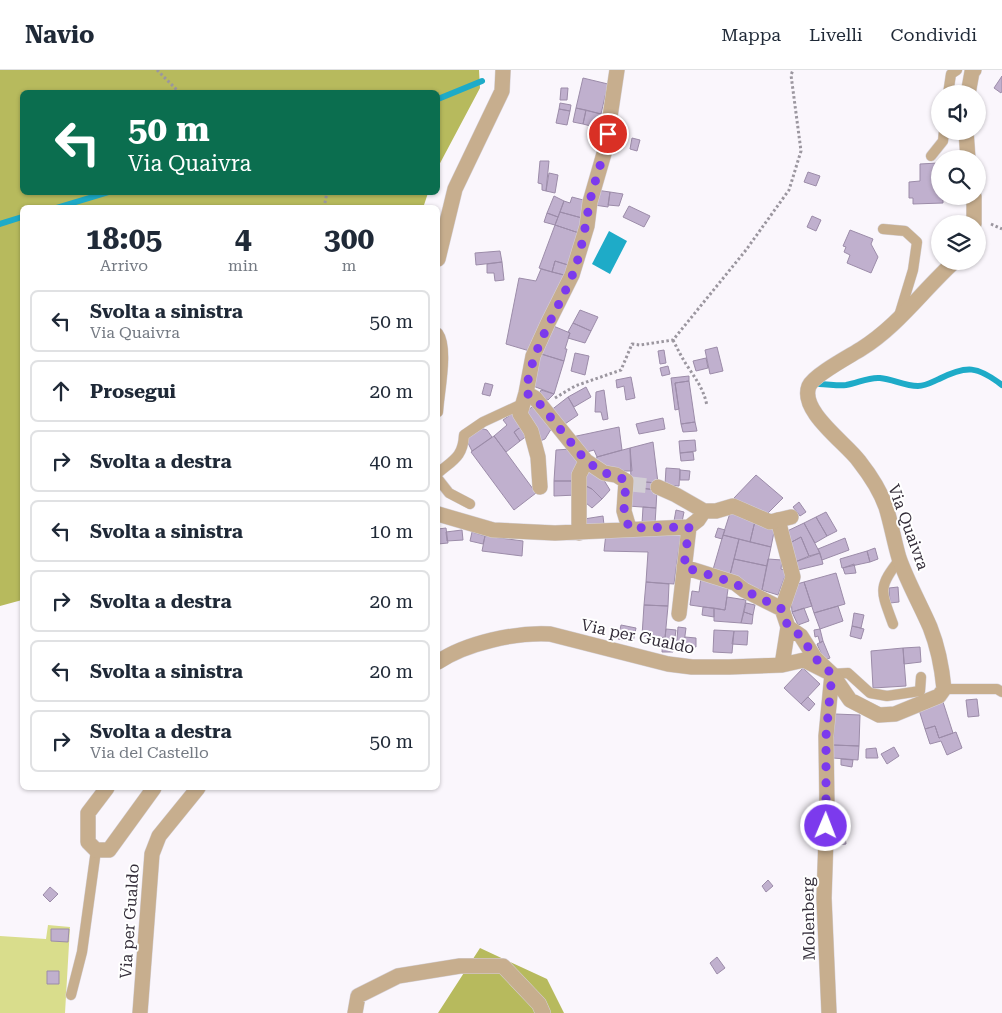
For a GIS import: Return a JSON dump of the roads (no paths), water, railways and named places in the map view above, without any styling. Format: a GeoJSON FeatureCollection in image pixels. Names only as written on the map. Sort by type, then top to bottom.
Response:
{"type":"FeatureCollection","features":[{"type":"Feature","properties":{"kind":"street"},"geometry":{"type":"LineString","coordinates":[[440,251],[455,189],[502,91],[503,70]]}},
{"type":"Feature","properties":{"kind":"street"},"geometry":{"type":"LineString","coordinates":[[540,487],[538,457],[531,430],[520,414],[533,356],[572,275],[586,226],[590,202],[605,150],[618,70]]}},
{"type":"Feature","properties":{"kind":"street"},"geometry":{"type":"LineString","coordinates":[[965,70],[967,85]]}},
{"type":"Feature","properties":{"kind":"street","name":"Via Quaivra"},"geometry":{"type":"LineString","coordinates":[[944,689],[941,660],[931,629],[900,559],[885,506],[873,479],[852,450],[821,421],[814,411],[808,395],[810,384],[868,345],[898,319],[946,270]]}},
{"type":"Feature","properties":{"kind":"street"},"geometry":{"type":"LineString","coordinates":[[524,398],[535,398],[586,461],[604,473],[616,475],[629,483],[624,511],[629,528]]}},
{"type":"Feature","properties":{"kind":"street"},"geometry":{"type":"LineString","coordinates":[[579,532],[579,475],[586,461]]}},
{"type":"Feature","properties":{"kind":"street"},"geometry":{"type":"LineString","coordinates":[[658,487],[704,511],[716,511],[733,506],[759,519],[770,522],[784,519],[793,577],[782,609],[788,627],[782,665]]}},
{"type":"Feature","properties":{"kind":"street"},"geometry":{"type":"LineString","coordinates":[[440,515],[493,530],[579,532],[629,528],[689,527],[698,520],[704,511]]}},
{"type":"Feature","properties":{"kind":"street"},"geometry":{"type":"LineString","coordinates":[[680,614],[689,527]]}},
{"type":"Feature","properties":{"kind":"street"},"geometry":{"type":"LineString","coordinates":[[684,567],[735,583],[744,590],[782,609]]}},
{"type":"Feature","properties":{"kind":"street"},"geometry":{"type":"LineString","coordinates":[[788,627],[801,636],[815,658],[832,674],[850,700],[879,715],[894,714],[939,696],[944,689]]}},
{"type":"Feature","properties":{"kind":"street","name":"Via per Gualdo"},"geometry":{"type":"LineString","coordinates":[[440,661],[480,643],[537,633],[550,634],[593,644],[668,664],[692,667],[729,667],[782,665],[804,660],[832,674]]}},
{"type":"Feature","properties":{"kind":"street","name":"Molenberg"},"geometry":{"type":"LineString","coordinates":[[829,1013],[824,898],[827,808],[826,736],[832,674]]}},
{"type":"Feature","properties":{"kind":"street"},"geometry":{"type":"LineString","coordinates":[[105,790],[88,813],[88,842],[96,850],[109,850],[153,790]]}},
{"type":"Feature","properties":{"kind":"street","name":"Via per Gualdo"},"geometry":{"type":"LineString","coordinates":[[140,1013],[152,854],[159,836],[196,790]]}},
{"type":"Feature","properties":{"kind":"street"},"geometry":{"type":"LineString","coordinates":[[355,1013],[358,996],[398,976],[460,966],[503,966],[539,1004],[543,1013]]}},
{"type":"Feature","properties":{"kind":"lane"},"geometry":{"type":"LineString","coordinates":[[949,85],[951,74],[965,70]]}},
{"type":"Feature","properties":{"kind":"lane"},"geometry":{"type":"LineString","coordinates":[[936,150],[943,140]]}},
{"type":"Feature","properties":{"kind":"lane"},"geometry":{"type":"LineString","coordinates":[[883,229],[905,231],[917,242],[913,270],[898,319]]}},
{"type":"Feature","properties":{"kind":"lane"},"geometry":{"type":"LineString","coordinates":[[440,337],[443,357],[440,390]]}},
{"type":"Feature","properties":{"kind":"lane"},"geometry":{"type":"LineString","coordinates":[[440,471],[458,456],[463,449],[464,435],[524,398]]}},
{"type":"Feature","properties":{"kind":"lane"},"geometry":{"type":"LineString","coordinates":[[440,482],[449,493],[470,504]]}},
{"type":"Feature","properties":{"kind":"lane"},"geometry":{"type":"LineString","coordinates":[[893,624],[882,591],[885,577],[900,559]]}},
{"type":"Feature","properties":{"kind":"lane"},"geometry":{"type":"LineString","coordinates":[[832,674],[848,674],[870,693],[887,696],[920,691],[921,677]]}},
{"type":"Feature","properties":{"kind":"lane"},"geometry":{"type":"LineString","coordinates":[[944,689],[997,689],[1002,692]]}},
{"type":"Feature","properties":{"kind":"lane"},"geometry":{"type":"LineString","coordinates":[[72,995],[82,952],[96,850]]}},
{"type":"Feature","properties":{"kind":"water"},"geometry":{"type":"Polygon","coordinates":[[[609,231],[627,241],[610,274],[592,264],[609,231]]]}},
{"type":"Feature","properties":{"kind":"waterway"},"geometry":{"type":"LineString","coordinates":[[440,98],[482,81]]}},
{"type":"Feature","properties":{"kind":"waterway"},"geometry":{"type":"LineString","coordinates":[[66,205],[99,195]]}},
{"type":"Feature","properties":{"kind":"waterway"},"geometry":{"type":"LineString","coordinates":[[0,224],[20,218]]}},
{"type":"Feature","properties":{"kind":"waterway"},"geometry":{"type":"LineString","coordinates":[[819,384],[846,385],[867,379],[880,378],[913,386],[921,386],[957,371],[972,370],[986,374],[1002,385]]}},
{"type":"Feature","properties":{"kind":"tunnel"},"geometry":{"type":"LineString","coordinates":[[631,484],[658,487]]}}]}
